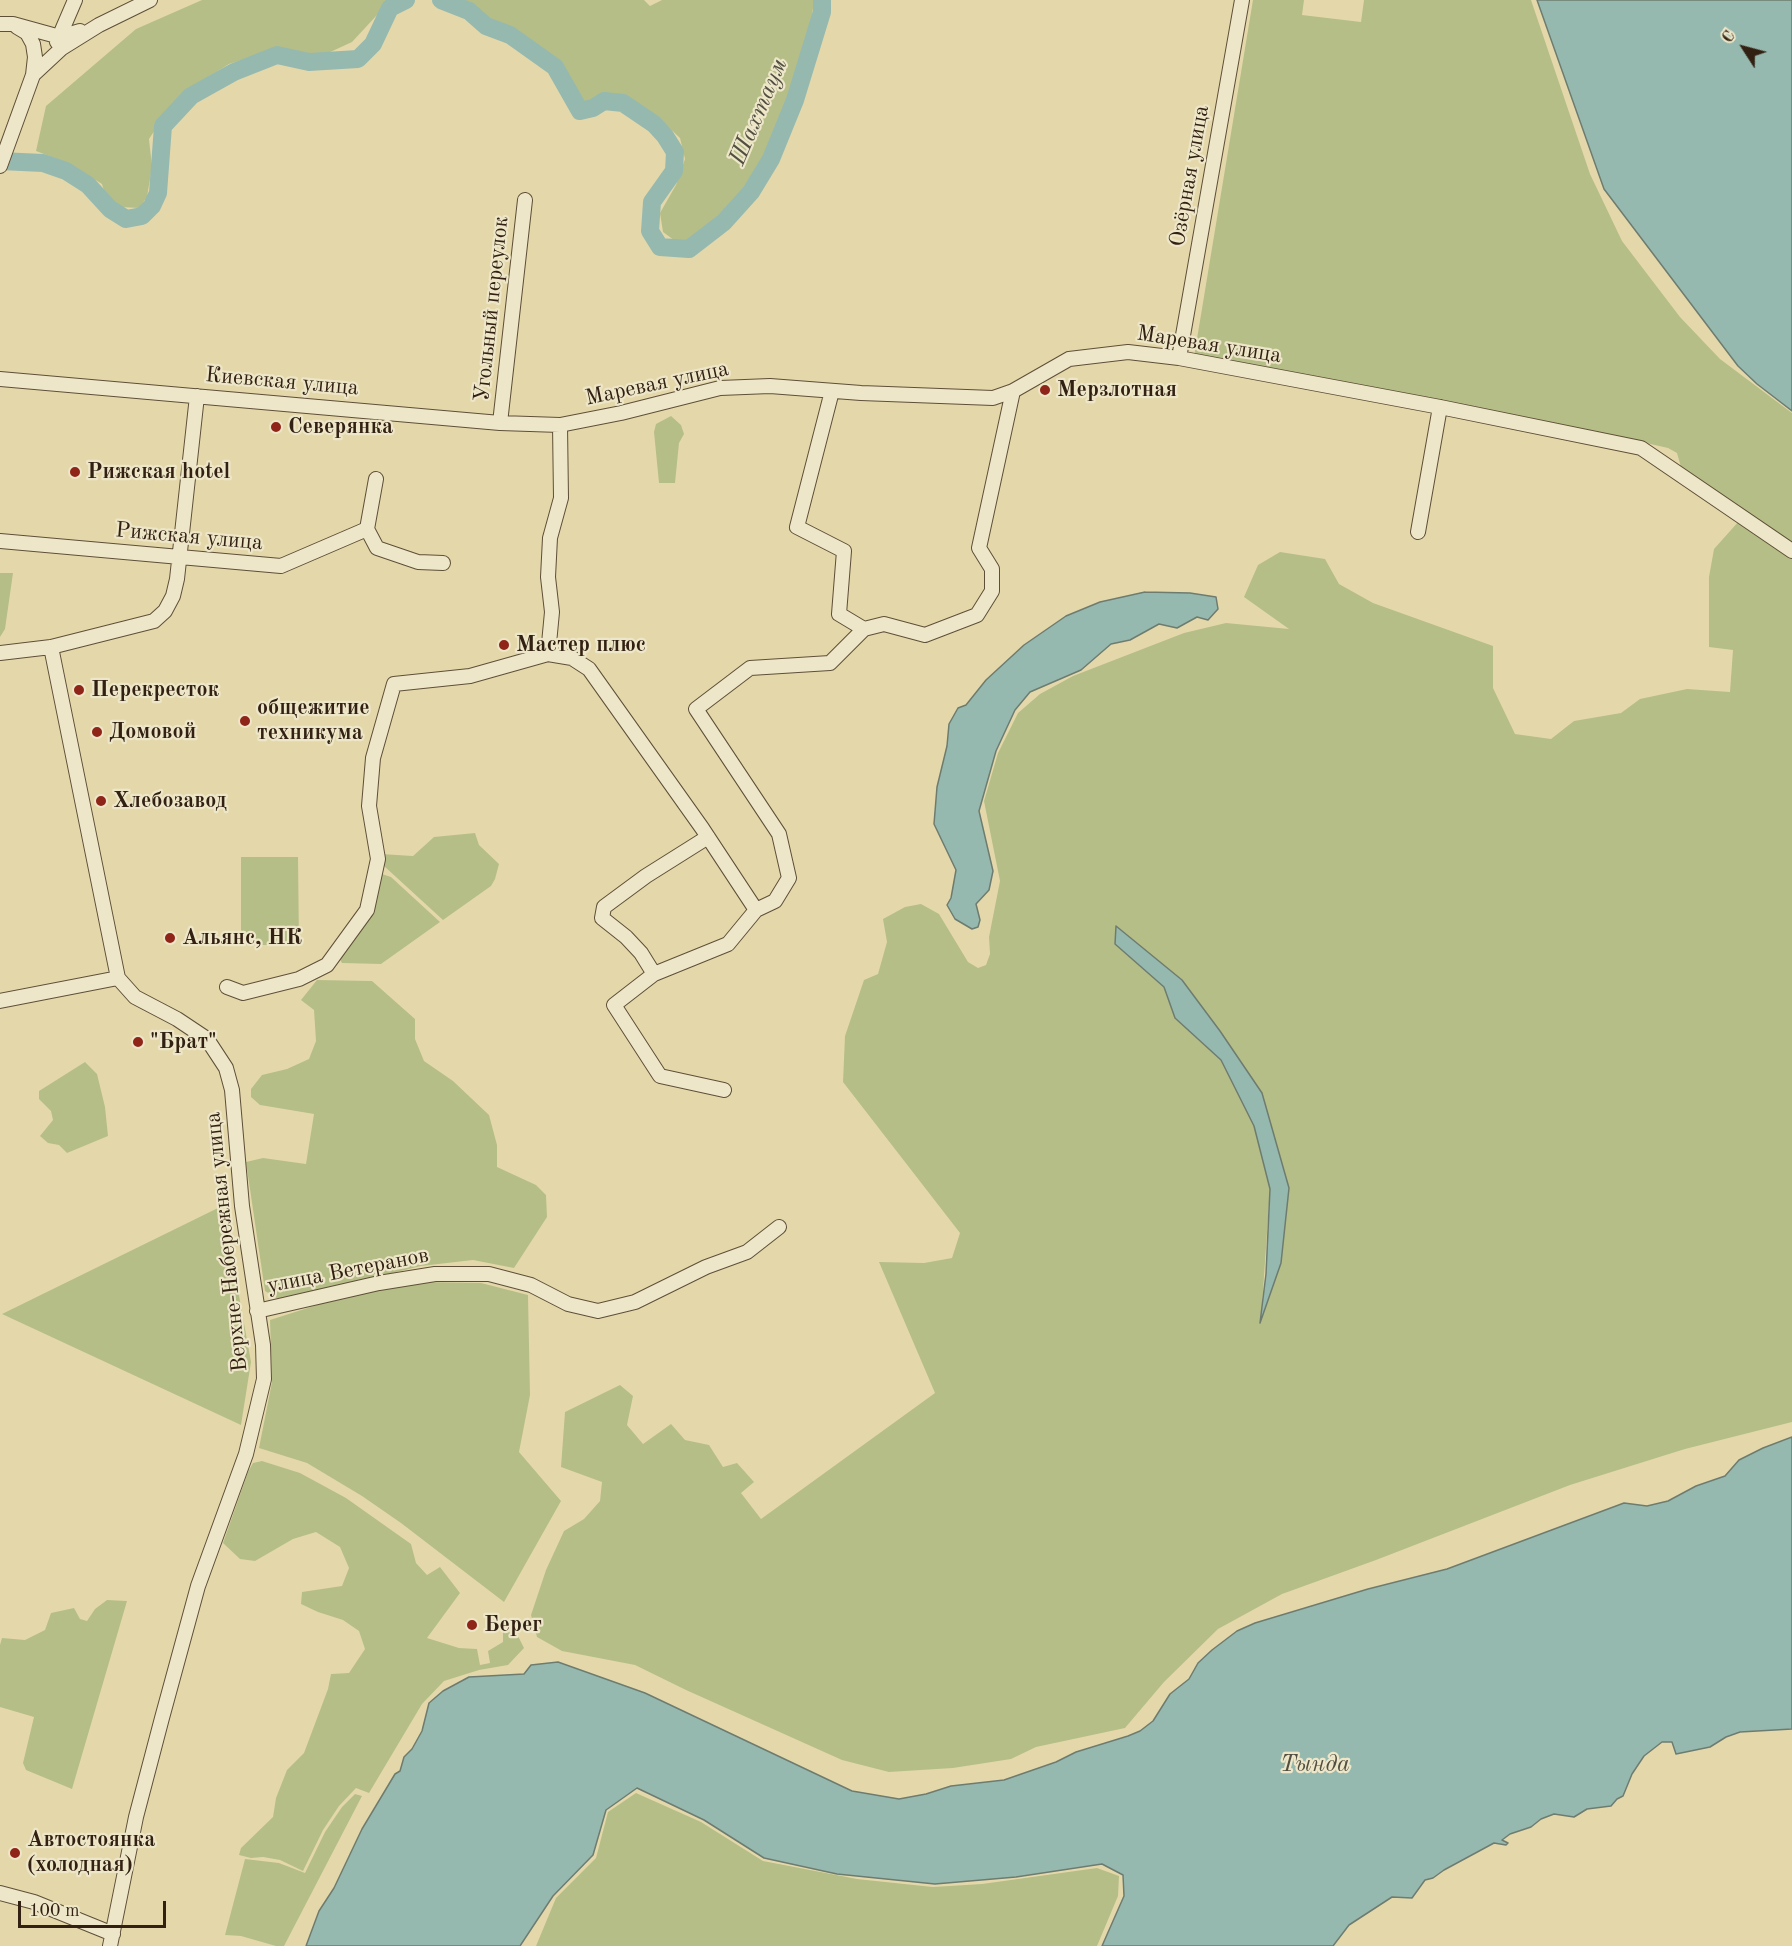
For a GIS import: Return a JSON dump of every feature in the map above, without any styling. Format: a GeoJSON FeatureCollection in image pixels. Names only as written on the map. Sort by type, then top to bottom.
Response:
{"type":"FeatureCollection","features":[{"type":"Feature","properties":{"kind":"street"},"geometry":{"type":"LineString","coordinates":[[0,166],[14,122],[33,75],[60,37],[75,0]]}},
{"type":"Feature","properties":{"kind":"street"},"geometry":{"type":"LineString","coordinates":[[33,75],[62,48],[99,25],[150,0]]}},
{"type":"Feature","properties":{"kind":"street","name":"Озёрная улица"},"geometry":{"type":"LineString","coordinates":[[1179,358],[1242,0]]}},
{"type":"Feature","properties":{"kind":"street"},"geometry":{"type":"LineString","coordinates":[[7,24],[60,37],[99,25]]}},
{"type":"Feature","properties":{"kind":"street"},"geometry":{"type":"LineString","coordinates":[[7,24],[27,33],[33,44],[35,57],[33,75]]}},
{"type":"Feature","properties":{"kind":"street","name":"Угольный переулок"},"geometry":{"type":"LineString","coordinates":[[500,423],[525,200]]}},
{"type":"Feature","properties":{"kind":"street","name":"Маревая улица"},"geometry":{"type":"LineString","coordinates":[[560,425],[621,413],[720,388],[770,386],[993,398],[1013,391],[1069,359],[1128,352],[1179,358],[1440,407],[1641,448],[1792,551]]}},
{"type":"Feature","properties":{"kind":"street","name":"Киевская улица"},"geometry":{"type":"LineString","coordinates":[[0,379],[500,423],[560,425]]}},
{"type":"Feature","properties":{"kind":"street"},"geometry":{"type":"LineString","coordinates":[[832,391],[797,527],[844,551],[839,614],[864,629]]}},
{"type":"Feature","properties":{"kind":"street"},"geometry":{"type":"LineString","coordinates":[[724,1090],[660,1076],[614,1005],[654,974],[728,944],[756,910],[775,901],[789,878],[778,834],[696,710],[750,668],[830,663],[864,629],[884,624],[925,635],[977,615],[992,591],[992,569],[979,548],[1013,391]]}},
{"type":"Feature","properties":{"kind":"street"},"geometry":{"type":"LineString","coordinates":[[0,653],[51,646],[154,621],[165,611],[173,596],[180,558],[197,396]]}},
{"type":"Feature","properties":{"kind":"street"},"geometry":{"type":"LineString","coordinates":[[1418,532],[1440,407]]}},
{"type":"Feature","properties":{"kind":"street"},"geometry":{"type":"LineString","coordinates":[[548,654],[552,612],[548,577],[550,538],[561,498],[560,425]]}},
{"type":"Feature","properties":{"kind":"street"},"geometry":{"type":"LineString","coordinates":[[376,479],[367,529],[377,548],[418,562],[443,563]]}},
{"type":"Feature","properties":{"kind":"street","name":"Рижская улица"},"geometry":{"type":"LineString","coordinates":[[0,542],[282,566],[367,529]]}},
{"type":"Feature","properties":{"kind":"street"},"geometry":{"type":"LineString","coordinates":[[0,1001],[118,978],[51,646]]}},
{"type":"Feature","properties":{"kind":"street"},"geometry":{"type":"LineString","coordinates":[[227,987],[243,993],[299,979],[327,965],[367,910],[378,859],[369,806],[373,758],[394,684],[470,676],[548,654],[572,658],[589,669],[708,837],[756,910]]}},
{"type":"Feature","properties":{"kind":"street"},"geometry":{"type":"LineString","coordinates":[[654,974],[641,953],[626,937],[602,918],[604,907],[646,876],[708,837]]}},
{"type":"Feature","properties":{"kind":"street","name":"Верхне-Набережная улица"},"geometry":{"type":"LineString","coordinates":[[112,1940],[136,1817],[162,1718],[198,1586],[246,1454],[264,1379],[262,1345],[242,1206],[232,1090],[226,1068],[207,1039],[177,1019],[135,997],[118,978]]}},
{"type":"Feature","properties":{"kind":"street","name":"улица Ветеранов"},"geometry":{"type":"LineString","coordinates":[[257,1311],[379,1283],[435,1274],[489,1274],[531,1285],[567,1304],[598,1311],[635,1302],[706,1267],[747,1252],[778,1227]]}},
{"type":"Feature","properties":{"kind":"street"},"geometry":{"type":"LineString","coordinates":[[0,1893],[34,1902],[112,1940]]}},
{"type":"Feature","properties":{"kind":"green space"},"geometry":{"type":"Polygon","coordinates":[[[202,0],[391,0],[352,42],[326,54],[305,57],[283,49],[229,64],[172,104],[149,139],[152,167],[147,197],[139,208],[120,207],[107,201],[102,184],[68,163],[36,151],[46,106],[136,29],[202,0]]]}},
{"type":"Feature","properties":{"kind":"green space"},"geometry":{"type":"Polygon","coordinates":[[[456,0],[644,0],[650,6],[662,0],[814,0],[811,25],[798,66],[776,129],[753,178],[720,217],[692,239],[678,243],[663,232],[660,213],[676,185],[685,159],[680,138],[661,120],[628,99],[600,96],[583,103],[555,58],[510,27],[490,20],[465,2],[456,0]]]}},
{"type":"Feature","properties":{"kind":"green space"},"geometry":{"type":"Polygon","coordinates":[[[1253,0],[1304,0],[1302,15],[1361,22],[1364,0],[1531,0],[1590,174],[1622,241],[1680,317],[1720,359],[1792,413],[1792,545],[1692,477],[1681,467],[1677,453],[1668,448],[1194,357],[1253,0]]]}},
{"type":"Feature","properties":{"kind":"green space"},"geometry":{"type":"Polygon","coordinates":[[[671,416],[681,425],[684,434],[679,443],[675,483],[659,483],[654,432],[656,424],[671,416]]]}},
{"type":"Feature","properties":{"kind":"green space"},"geometry":{"type":"Polygon","coordinates":[[[1739,521],[1792,555],[1792,1422],[1685,1449],[1570,1485],[1282,1594],[1218,1629],[1164,1682],[1125,1728],[1036,1747],[1011,1759],[953,1768],[889,1772],[842,1760],[635,1665],[562,1651],[537,1637],[531,1615],[546,1570],[564,1531],[584,1519],[600,1501],[602,1482],[561,1467],[565,1412],[620,1385],[633,1396],[627,1425],[643,1444],[671,1424],[685,1440],[709,1445],[723,1467],[737,1463],[754,1482],[741,1493],[761,1519],[935,1393],[879,1262],[924,1263],[952,1258],[960,1233],[843,1082],[845,1036],[864,980],[878,974],[887,942],[883,919],[905,907],[921,904],[939,914],[968,962],[978,968],[986,965],[990,954],[989,937],[1000,881],[984,801],[998,753],[1018,713],[1040,694],[1073,676],[1184,633],[1226,623],[1289,629],[1244,597],[1258,565],[1280,552],[1325,559],[1339,584],[1373,603],[1493,646],[1493,688],[1515,734],[1551,739],[1574,721],[1621,713],[1640,699],[1687,689],[1730,692],[1733,650],[1709,647],[1709,577],[1714,549],[1739,521]],[[1182,980],[1164,987],[1175,1018],[1221,1060],[1254,1126],[1270,1189],[1261,1320],[1281,1263],[1262,1093],[1182,980]]]}},
{"type":"Feature","properties":{"kind":"green space"},"geometry":{"type":"Polygon","coordinates":[[[0,573],[13,573],[5,629],[0,637],[0,573]]]}},
{"type":"Feature","properties":{"kind":"green space"},"geometry":{"type":"Polygon","coordinates":[[[475,833],[479,845],[499,864],[495,879],[491,886],[443,920],[381,862],[381,854],[413,856],[434,837],[475,833]]]}},
{"type":"Feature","properties":{"kind":"green space"},"geometry":{"type":"Polygon","coordinates":[[[241,857],[298,857],[299,945],[241,945],[241,857]]]}},
{"type":"Feature","properties":{"kind":"green space"},"geometry":{"type":"Polygon","coordinates":[[[379,873],[391,877],[440,922],[381,964],[342,963],[338,956],[379,873]]]}},
{"type":"Feature","properties":{"kind":"green space"},"geometry":{"type":"Polygon","coordinates":[[[317,980],[372,981],[415,1019],[415,1039],[424,1061],[453,1081],[489,1115],[497,1145],[497,1167],[536,1185],[546,1195],[547,1217],[514,1268],[473,1260],[421,1266],[280,1300],[265,1291],[246,1162],[263,1158],[306,1164],[314,1114],[260,1105],[251,1097],[251,1089],[262,1075],[287,1069],[309,1059],[316,1041],[314,1010],[301,1000],[317,980]]]}},
{"type":"Feature","properties":{"kind":"green space"},"geometry":{"type":"Polygon","coordinates":[[[85,1062],[97,1074],[105,1107],[108,1136],[67,1153],[59,1145],[48,1143],[40,1136],[53,1120],[51,1111],[39,1099],[39,1091],[85,1062]]]}},
{"type":"Feature","properties":{"kind":"green space"},"geometry":{"type":"Polygon","coordinates":[[[220,1207],[251,1362],[241,1425],[2,1314],[220,1207]]]}},
{"type":"Feature","properties":{"kind":"green space"},"geometry":{"type":"Polygon","coordinates":[[[423,1282],[481,1283],[528,1295],[530,1395],[519,1452],[561,1501],[504,1602],[362,1496],[307,1463],[259,1448],[272,1382],[270,1320],[339,1298],[423,1282]]]}},
{"type":"Feature","properties":{"kind":"green space"},"geometry":{"type":"Polygon","coordinates":[[[262,1461],[300,1473],[346,1498],[411,1544],[416,1563],[427,1575],[440,1567],[460,1593],[427,1638],[459,1648],[477,1649],[480,1665],[490,1663],[488,1651],[503,1642],[503,1631],[517,1634],[524,1648],[508,1665],[479,1670],[444,1681],[422,1704],[369,1793],[356,1788],[339,1806],[323,1830],[303,1871],[280,1860],[239,1855],[241,1848],[273,1817],[276,1798],[287,1770],[304,1753],[328,1689],[331,1674],[349,1673],[365,1649],[359,1631],[343,1620],[301,1604],[302,1592],[342,1586],[349,1568],[340,1547],[316,1532],[293,1539],[255,1561],[240,1559],[223,1543],[248,1472],[253,1463],[262,1461]]]}},
{"type":"Feature","properties":{"kind":"green space"},"geometry":{"type":"Polygon","coordinates":[[[107,1600],[127,1601],[72,1789],[26,1770],[23,1763],[34,1717],[0,1707],[0,1645],[2,1638],[25,1640],[45,1630],[51,1613],[74,1608],[80,1619],[87,1621],[95,1609],[107,1600]]]}},
{"type":"Feature","properties":{"kind":"green space"},"geometry":{"type":"Polygon","coordinates":[[[636,1793],[701,1822],[763,1861],[857,1879],[933,1887],[982,1884],[1097,1868],[1119,1876],[1118,1896],[1097,1946],[536,1946],[556,1898],[596,1858],[608,1812],[636,1793]]]}},
{"type":"Feature","properties":{"kind":"green space"},"geometry":{"type":"Polygon","coordinates":[[[355,1794],[362,1796],[284,1946],[276,1946],[241,1936],[225,1935],[245,1859],[279,1863],[305,1873],[325,1832],[342,1807],[355,1794]]]}},
{"type":"Feature","properties":{"kind":"water"},"geometry":{"type":"Polygon","coordinates":[[[1537,0],[1792,0],[1792,411],[1738,366],[1604,189],[1537,0]]]}},
{"type":"Feature","properties":{"kind":"water"},"geometry":{"type":"Polygon","coordinates":[[[1145,592],[1190,593],[1216,597],[1218,609],[1208,620],[1197,617],[1177,628],[1159,624],[1130,640],[1111,644],[1081,670],[1030,692],[1015,710],[996,751],[979,811],[993,871],[989,890],[976,904],[980,920],[978,927],[972,929],[955,919],[947,905],[951,898],[956,870],[934,824],[937,787],[947,746],[949,724],[958,708],[966,705],[986,680],[1024,645],[1066,616],[1100,602],[1145,592]]]}},
{"type":"Feature","properties":{"kind":"water"},"geometry":{"type":"Polygon","coordinates":[[[1116,926],[1182,980],[1262,1093],[1289,1188],[1281,1263],[1260,1323],[1266,1274],[1270,1189],[1254,1126],[1221,1060],[1175,1018],[1164,987],[1115,944],[1116,926]]]}},
{"type":"Feature","properties":{"kind":"water","name":"Тында"},"geometry":{"type":"Polygon","coordinates":[[[1792,1437],[1792,1729],[1740,1732],[1710,1747],[1676,1754],[1672,1742],[1662,1742],[1644,1756],[1632,1774],[1623,1796],[1611,1806],[1587,1809],[1574,1817],[1554,1814],[1541,1819],[1531,1827],[1510,1834],[1502,1840],[1508,1843],[1506,1845],[1494,1843],[1433,1878],[1425,1880],[1412,1898],[1392,1897],[1349,1925],[1333,1946],[1102,1946],[1124,1896],[1123,1875],[1102,1864],[1016,1877],[935,1884],[837,1874],[764,1858],[704,1820],[637,1788],[606,1810],[593,1855],[553,1896],[520,1946],[306,1946],[319,1911],[334,1888],[362,1829],[395,1774],[400,1771],[404,1757],[412,1749],[422,1731],[429,1703],[443,1691],[469,1677],[524,1674],[531,1665],[558,1662],[645,1693],[852,1791],[899,1799],[951,1786],[1004,1780],[1056,1762],[1076,1752],[1140,1731],[1153,1721],[1170,1694],[1189,1679],[1198,1663],[1237,1631],[1255,1623],[1368,1589],[1447,1569],[1624,1503],[1647,1506],[1668,1501],[1696,1486],[1725,1476],[1739,1460],[1792,1437]]]}},
{"type":"Feature","properties":{"kind":"waterway","name":"Шахтаум"},"geometry":{"type":"LineString","coordinates":[[0,161],[43,163],[66,171],[88,185],[110,209],[126,219],[142,216],[152,206],[158,193],[163,126],[191,96],[234,72],[277,55],[309,62],[358,59],[373,44],[390,8],[406,0]]}},
{"type":"Feature","properties":{"kind":"waterway","name":"Шахтаум"},"geometry":{"type":"LineString","coordinates":[[441,0],[469,11],[486,26],[510,35],[555,67],[580,111],[593,108],[604,101],[623,103],[654,124],[675,152],[674,171],[652,202],[650,231],[660,247],[689,249],[724,222],[751,192],[771,159],[795,100],[822,12],[822,0]]}},
{"type":"Feature","properties":{"kind":"place","name":"Мерзлотная"},"geometry":{"type":"Point","coordinates":[1045,390]}},
{"type":"Feature","properties":{"kind":"place","name":"Северянка"},"geometry":{"type":"Point","coordinates":[276,427]}},
{"type":"Feature","properties":{"kind":"place","name":"Рижская hotel"},"geometry":{"type":"Point","coordinates":[75,472]}},
{"type":"Feature","properties":{"kind":"place","name":"Мастер плюс"},"geometry":{"type":"Point","coordinates":[504,645]}},
{"type":"Feature","properties":{"kind":"place","name":"Перекресток"},"geometry":{"type":"Point","coordinates":[79,690]}},
{"type":"Feature","properties":{"kind":"place","name":"общежитие техникума"},"geometry":{"type":"Point","coordinates":[245,721]}},
{"type":"Feature","properties":{"kind":"place","name":"Домовой"},"geometry":{"type":"Point","coordinates":[97,732]}},
{"type":"Feature","properties":{"kind":"place","name":"Хлебозавод"},"geometry":{"type":"Point","coordinates":[101,801]}},
{"type":"Feature","properties":{"kind":"place","name":"Альянс, НК"},"geometry":{"type":"Point","coordinates":[170,938]}},
{"type":"Feature","properties":{"kind":"place","name":"\"Брат\""},"geometry":{"type":"Point","coordinates":[138,1042]}},
{"type":"Feature","properties":{"kind":"place","name":"Берег"},"geometry":{"type":"Point","coordinates":[472,1625]}},
{"type":"Feature","properties":{"kind":"place","name":"Автостоянка (холодная)"},"geometry":{"type":"Point","coordinates":[15,1853]}}]}
